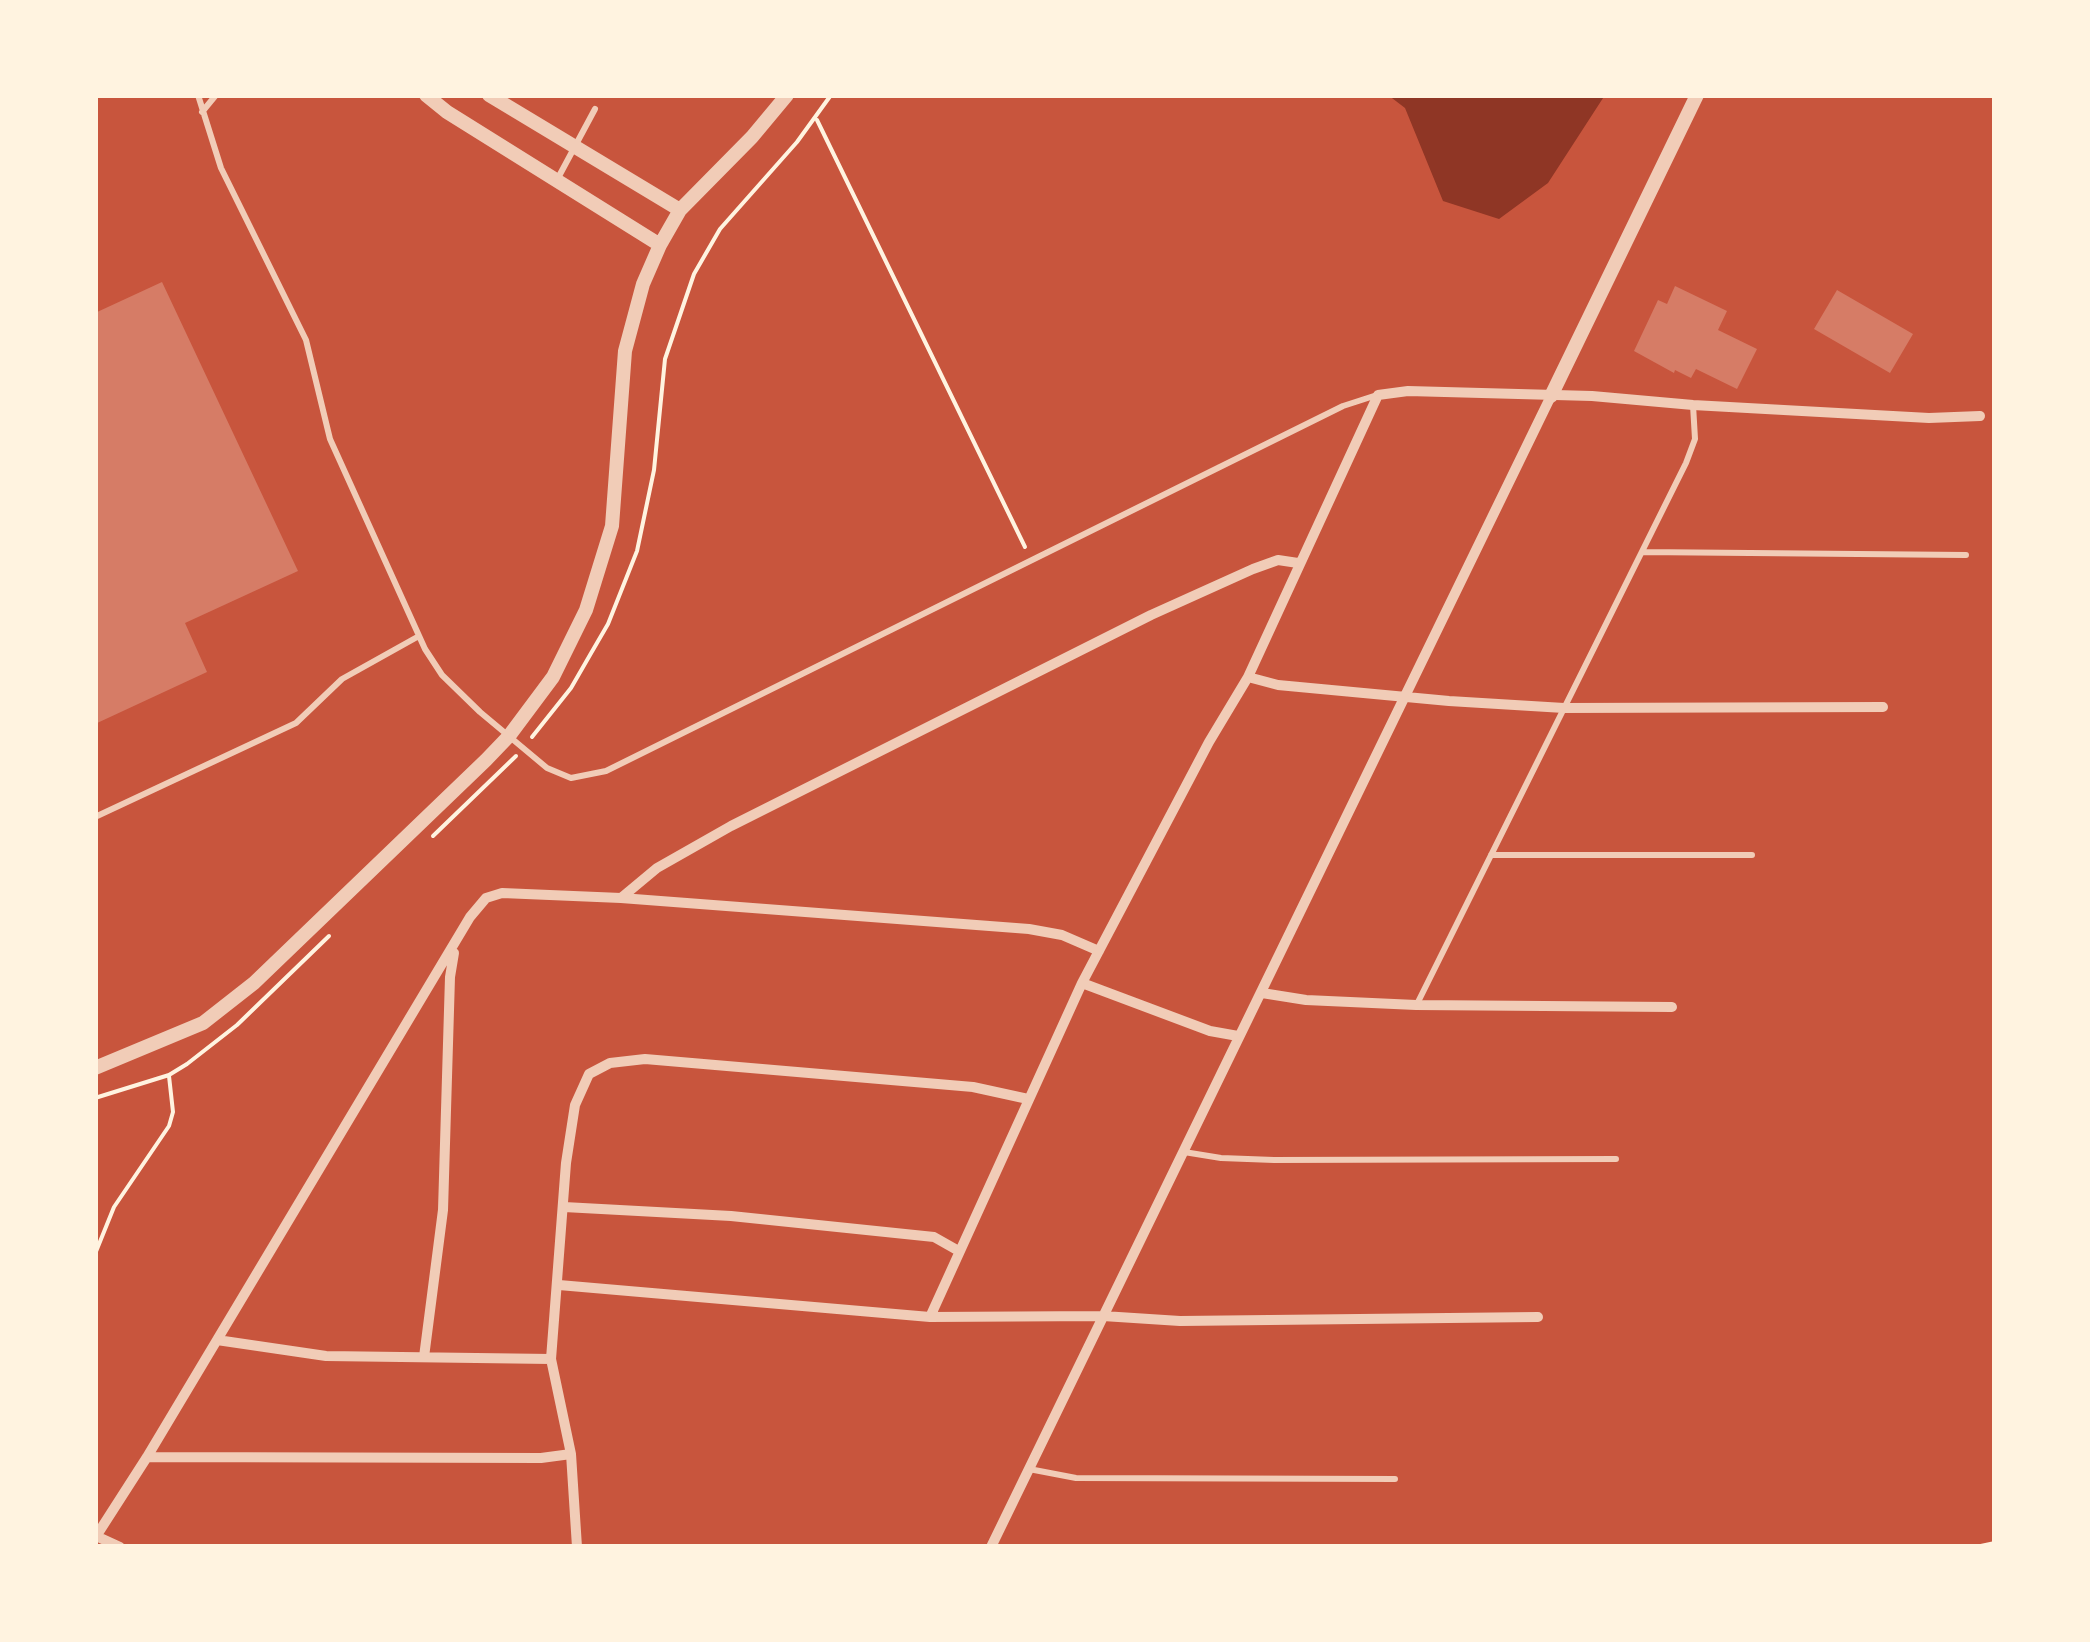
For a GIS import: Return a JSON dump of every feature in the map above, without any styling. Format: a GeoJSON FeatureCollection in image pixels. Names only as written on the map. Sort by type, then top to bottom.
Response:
{"type":"FeatureCollection","features":[{"type":"Feature","properties":{"kind":"street"},"geometry":{"type":"LineString","coordinates":[[426,95],[660,245]]}},
{"type":"Feature","properties":{"kind":"street"},"geometry":{"type":"LineString","coordinates":[[488,95],[680,210]]}},
{"type":"Feature","properties":{"kind":"street"},"geometry":{"type":"LineString","coordinates":[[95,1068],[203,1023],[268,970],[509,736],[554,678],[598,576],[616,492],[624,351],[643,284],[680,210],[787,95]]}},
{"type":"Feature","properties":{"kind":"street"},"geometry":{"type":"LineString","coordinates":[[991,1547],[1697,95]]}},
{"type":"Feature","properties":{"kind":"street"},"geometry":{"type":"LineString","coordinates":[[930,1317],[1082,983],[1208,742],[1248,677],[1378,395],[1408,391],[1592,396],[1930,418],[1980,416]]}},
{"type":"Feature","properties":{"kind":"street"},"geometry":{"type":"LineString","coordinates":[[621,898],[657,868],[731,826],[1151,615],[1253,568],[1278,560],[1298,563]]}},
{"type":"Feature","properties":{"kind":"street"},"geometry":{"type":"LineString","coordinates":[[1248,677],[1278,685],[1564,708],[1883,707]]}},
{"type":"Feature","properties":{"kind":"street"},"geometry":{"type":"LineString","coordinates":[[120,1547],[96,1537],[486,898],[502,893],[621,898],[1029,929],[1062,936],[1099,951]]}},
{"type":"Feature","properties":{"kind":"street"},"geometry":{"type":"LineString","coordinates":[[424,1357],[443,1210],[450,977],[455,946]]}},
{"type":"Feature","properties":{"kind":"street"},"geometry":{"type":"LineString","coordinates":[[1082,983],[1210,1031],[1238,1036]]}},
{"type":"Feature","properties":{"kind":"street"},"geometry":{"type":"LineString","coordinates":[[1262,993],[1306,1000],[1416,1005],[1672,1007]]}},
{"type":"Feature","properties":{"kind":"street"},"geometry":{"type":"LineString","coordinates":[[576,1547],[572,1454],[551,1359],[575,1104],[589,1074],[610,1063],[644,1059],[973,1087],[1028,1099]]}},
{"type":"Feature","properties":{"kind":"street"},"geometry":{"type":"LineString","coordinates":[[564,1207],[731,1216],[916,1235],[934,1237],[958,1250]]}},
{"type":"Feature","properties":{"kind":"street"},"geometry":{"type":"LineString","coordinates":[[559,1285],[930,1317],[1103,1316],[1180,1321],[1538,1317]]}},
{"type":"Feature","properties":{"kind":"street"},"geometry":{"type":"LineString","coordinates":[[217,1340],[326,1356],[551,1359]]}},
{"type":"Feature","properties":{"kind":"street"},"geometry":{"type":"LineString","coordinates":[[147,1457],[541,1458],[572,1454]]}},
{"type":"Feature","properties":{"kind":"lane"},"geometry":{"type":"LineString","coordinates":[[198,95],[221,168],[306,340],[330,439],[420,636],[442,674],[547,768],[571,778],[606,771],[1344,406],[1378,395]]}},
{"type":"Feature","properties":{"kind":"lane"},"geometry":{"type":"LineString","coordinates":[[201,113],[216,95]]}},
{"type":"Feature","properties":{"kind":"lane"},"geometry":{"type":"LineString","coordinates":[[557,180],[595,109]]}},
{"type":"Feature","properties":{"kind":"lane"},"geometry":{"type":"LineString","coordinates":[[1416,1005],[1642,552],[1694,439],[1693,405]]}},
{"type":"Feature","properties":{"kind":"lane"},"geometry":{"type":"LineString","coordinates":[[1642,552],[1966,556]]}},
{"type":"Feature","properties":{"kind":"lane"},"geometry":{"type":"LineString","coordinates":[[95,817],[296,723],[342,679],[420,636]]}},
{"type":"Feature","properties":{"kind":"lane"},"geometry":{"type":"LineString","coordinates":[[1491,854],[1752,855]]}},
{"type":"Feature","properties":{"kind":"lane"},"geometry":{"type":"LineString","coordinates":[[1183,1152],[1274,1160],[1616,1159]]}},
{"type":"Feature","properties":{"kind":"lane"},"geometry":{"type":"LineString","coordinates":[[1029,1470],[1076,1478],[1396,1478]]}},
{"type":"Feature","properties":{"kind":"path"},"geometry":{"type":"LineString","coordinates":[[423,846],[523,748],[571,688],[608,624],[636,551],[654,470],[665,358],[694,274],[740,204],[816,118],[831,95]]}},
{"type":"Feature","properties":{"kind":"path"},"geometry":{"type":"LineString","coordinates":[[816,118],[1032,561]]}},
{"type":"Feature","properties":{"kind":"path"},"geometry":{"type":"LineString","coordinates":[[95,1098],[169,1075],[238,1025],[339,927]]}},
{"type":"Feature","properties":{"kind":"path"},"geometry":{"type":"LineString","coordinates":[[95,1254],[114,1207],[169,1126],[173,1112],[169,1075]]}},
{"type":"Feature","properties":{"kind":"path"},"geometry":{"type":"LineString","coordinates":[[1976,1547],[1995,1543]]}},
{"type":"Feature","properties":{"kind":"shaded area"},"geometry":{"type":"Polygon","coordinates":[[[1388,95],[1605,95],[1548,183],[1499,219],[1443,201],[1405,108],[1388,95]]]}},
{"type":"Feature","properties":{"kind":"building"},"geometry":{"type":"Polygon","coordinates":[[[162,282],[298,571],[185,623],[207,672],[95,724],[95,313],[162,282]]]}},
{"type":"Feature","properties":{"kind":"building"},"geometry":{"type":"Polygon","coordinates":[[[1675,286],[1727,311],[1718,330],[1757,349],[1737,389],[1696,369],[1691,378],[1675,370],[1674,373],[1634,351],[1658,300],[1667,304],[1675,286]]]}},
{"type":"Feature","properties":{"kind":"building"},"geometry":{"type":"Polygon","coordinates":[[[1837,290],[1913,334],[1890,373],[1814,329],[1837,290]]]}}]}
